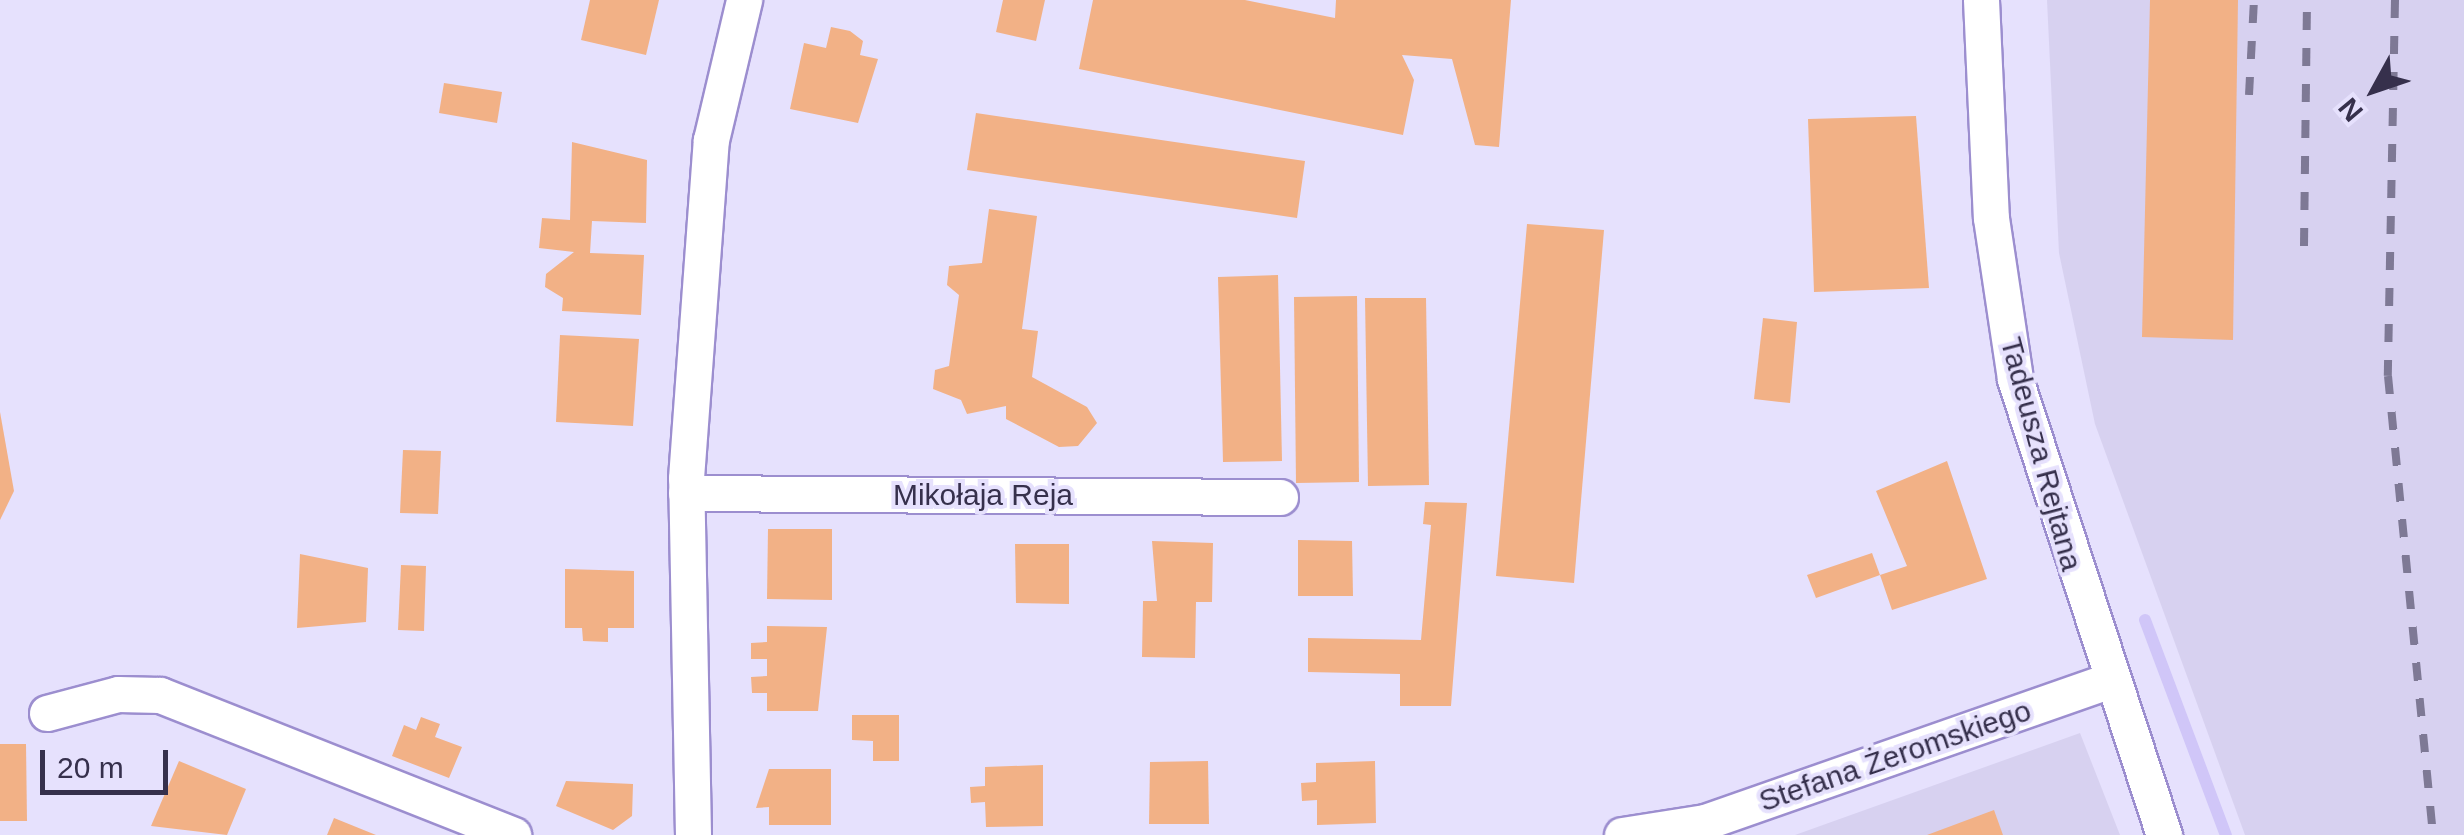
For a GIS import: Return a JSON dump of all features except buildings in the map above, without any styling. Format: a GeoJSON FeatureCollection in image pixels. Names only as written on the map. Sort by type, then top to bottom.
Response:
{"type":"FeatureCollection","features":[{"type":"Feature","properties":{"kind":"street"},"geometry":{"type":"LineString","coordinates":[[693,835],[686,494],[711,140],[744,0]]}},
{"type":"Feature","properties":{"kind":"street","name":"Tadeusza Rejtana"},"geometry":{"type":"LineString","coordinates":[[1981,0],[1991,218],[2014,379],[2107,681],[2164,835]]}},
{"type":"Feature","properties":{"kind":"street","name":"Mikołaja Reja"},"geometry":{"type":"LineString","coordinates":[[686,494],[1280,497]]}},
{"type":"Feature","properties":{"kind":"street","name":"Stefana Żeromskiego"},"geometry":{"type":"LineString","coordinates":[[1622,835],[1704,829],[2107,681]]}},
{"type":"Feature","properties":{"kind":"street"},"geometry":{"type":"LineString","coordinates":[[47,713],[118,694],[160,695],[513,835]]}},
{"type":"Feature","properties":{"kind":"shaded area"},"geometry":{"type":"Polygon","coordinates":[[[2047,0],[2464,0],[2464,835],[2245,835],[2095,424],[2059,253],[2047,0]]]}},
{"type":"Feature","properties":{"kind":"shaded area"},"geometry":{"type":"Polygon","coordinates":[[[2080,733],[2120,835],[1795,835],[2080,733]]]}},
{"type":"Feature","properties":{"kind":"waterway"},"geometry":{"type":"LineString","coordinates":[[2145,620],[2226,835]]}},
{"type":"Feature","properties":{"kind":"railway"},"geometry":{"type":"LineString","coordinates":[[2249,95],[2254,0]]}},
{"type":"Feature","properties":{"kind":"railway"},"geometry":{"type":"LineString","coordinates":[[2304,246],[2307,0]]}},
{"type":"Feature","properties":{"kind":"railway"},"geometry":{"type":"LineString","coordinates":[[2395,0],[2388,376],[2433,835]]}}]}
